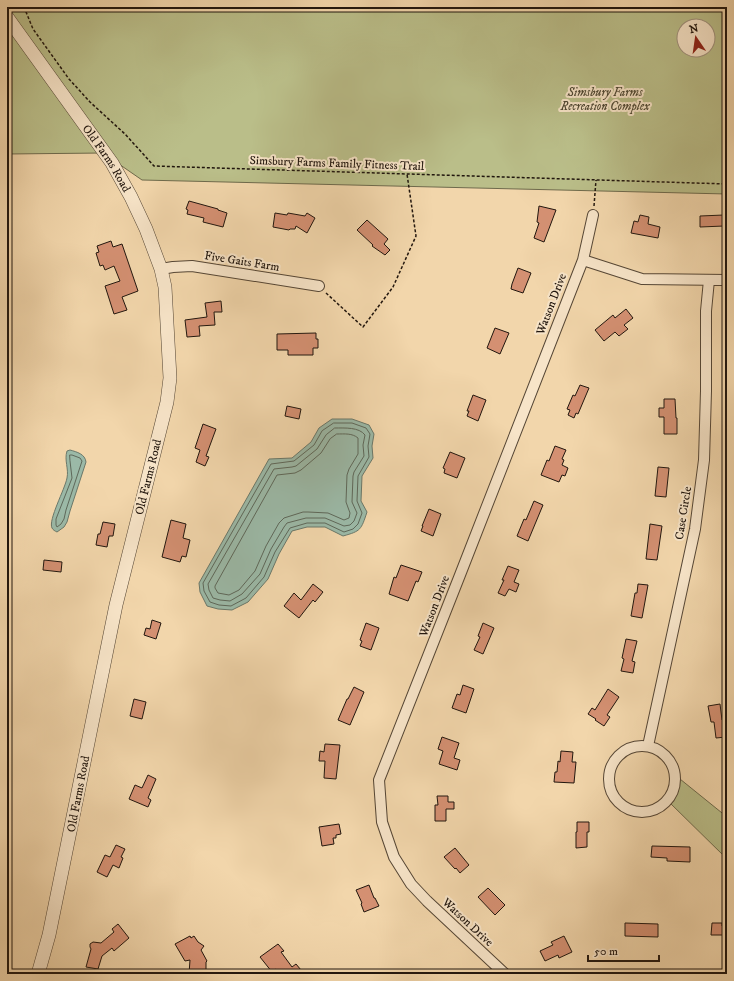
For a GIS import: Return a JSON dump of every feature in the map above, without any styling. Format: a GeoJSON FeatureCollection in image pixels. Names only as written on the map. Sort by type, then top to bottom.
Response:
{"type":"FeatureCollection","features":[{"type":"Feature","properties":{"kind":"street","name":"Old Farms Road"},"geometry":{"type":"LineString","coordinates":[[7,17],[112,163],[134,203],[146,229],[161,269],[165,287],[170,371],[167,402],[116,604],[49,935],[38,974]]}},
{"type":"Feature","properties":{"kind":"street","name":"Watson Drive"},"geometry":{"type":"LineString","coordinates":[[505,974],[427,901],[411,884],[402,871],[394,857],[382,822],[379,780],[458,582],[583,260],[593,215]]}},
{"type":"Feature","properties":{"kind":"street"},"geometry":{"type":"LineString","coordinates":[[583,260],[642,279],[727,280]]}},
{"type":"Feature","properties":{"kind":"street","name":"Five Gaits Farm"},"geometry":{"type":"LineString","coordinates":[[161,269],[192,266],[319,286]]}},
{"type":"Feature","properties":{"kind":"street","name":"Case Circle"},"geometry":{"type":"LineString","coordinates":[[648,746],[694,529],[704,460],[706,311],[709,280]]}},
{"type":"Feature","properties":{"kind":"street"},"geometry":{"type":"LineString","coordinates":[[636,745],[648,746],[658,749],[666,755],[672,764],[675,774],[675,784],[672,794],[665,803],[655,809],[644,812],[633,811],[623,806],[614,798],[610,788],[608,777],[609,771],[617,756],[626,749],[636,745]]}},
{"type":"Feature","properties":{"kind":"path","name":"Simsbury Farms Family Fitness Trail"},"geometry":{"type":"LineString","coordinates":[[24,7],[34,29],[69,79],[90,102],[125,134],[154,166],[727,184]]}},
{"type":"Feature","properties":{"kind":"path"},"geometry":{"type":"LineString","coordinates":[[319,286],[363,327],[393,287],[416,236],[407,174]]}},
{"type":"Feature","properties":{"kind":"path"},"geometry":{"type":"LineString","coordinates":[[593,215],[596,180]]}},
{"type":"Feature","properties":{"kind":"green space","name":"Simsbury Farms Recreation Complex"},"geometry":{"type":"Polygon","coordinates":[[[7,7],[727,7],[727,194],[142,180],[103,153],[7,154],[7,7]]]}},
{"type":"Feature","properties":{"kind":"green space"},"geometry":{"type":"Polygon","coordinates":[[[680,779],[727,817],[727,857],[725,857],[669,802],[678,792],[680,779]]]}},
{"type":"Feature","properties":{"kind":"water"},"geometry":{"type":"Polygon","coordinates":[[[332,419],[352,419],[369,425],[374,434],[372,446],[373,458],[362,476],[361,501],[367,512],[360,529],[354,533],[343,536],[325,527],[307,527],[292,531],[279,554],[268,579],[248,602],[232,610],[218,609],[207,606],[200,592],[199,583],[269,459],[292,458],[311,442],[319,428],[332,419]]]}},
{"type":"Feature","properties":{"kind":"water"},"geometry":{"type":"Polygon","coordinates":[[[70,450],[82,455],[86,462],[67,522],[64,527],[57,532],[52,529],[51,524],[67,478],[66,454],[67,451],[70,450]]]}},
{"type":"Feature","properties":{"kind":"building"},"geometry":{"type":"Polygon","coordinates":[[[189,201],[227,213],[223,227],[203,222],[204,218],[187,214],[188,210],[186,209],[189,201]]]}},
{"type":"Feature","properties":{"kind":"building"},"geometry":{"type":"Polygon","coordinates":[[[539,206],[556,210],[544,242],[534,238],[539,223],[537,222],[539,206]]]}},
{"type":"Feature","properties":{"kind":"building"},"geometry":{"type":"Polygon","coordinates":[[[275,213],[287,215],[288,213],[305,216],[307,213],[315,218],[307,233],[296,226],[295,229],[289,230],[273,227],[275,213]]]}},
{"type":"Feature","properties":{"kind":"building"},"geometry":{"type":"Polygon","coordinates":[[[640,215],[649,217],[648,224],[660,227],[658,238],[631,233],[634,221],[638,222],[640,215]]]}},
{"type":"Feature","properties":{"kind":"building"},"geometry":{"type":"Polygon","coordinates":[[[724,215],[724,226],[700,227],[700,216],[724,215]]]}},
{"type":"Feature","properties":{"kind":"building"},"geometry":{"type":"Polygon","coordinates":[[[367,220],[388,239],[384,244],[390,250],[385,255],[372,246],[373,245],[357,230],[367,220]]]}},
{"type":"Feature","properties":{"kind":"building"},"geometry":{"type":"Polygon","coordinates":[[[111,241],[113,247],[122,244],[138,291],[122,297],[127,310],[114,314],[105,286],[120,281],[114,266],[105,270],[103,265],[100,266],[96,253],[99,252],[97,246],[111,241]]]}},
{"type":"Feature","properties":{"kind":"building"},"geometry":{"type":"Polygon","coordinates":[[[518,268],[531,273],[523,293],[511,289],[518,268]]]}},
{"type":"Feature","properties":{"kind":"building"},"geometry":{"type":"Polygon","coordinates":[[[221,301],[222,312],[214,312],[215,325],[199,326],[200,336],[187,337],[185,320],[207,317],[205,303],[221,301]]]}},
{"type":"Feature","properties":{"kind":"building"},"geometry":{"type":"Polygon","coordinates":[[[626,309],[633,318],[624,325],[628,329],[619,336],[615,332],[604,341],[595,330],[613,315],[615,318],[626,309]]]}},
{"type":"Feature","properties":{"kind":"building"},"geometry":{"type":"Polygon","coordinates":[[[495,328],[509,333],[500,354],[487,348],[495,328]]]}},
{"type":"Feature","properties":{"kind":"building"},"geometry":{"type":"Polygon","coordinates":[[[316,333],[318,348],[313,348],[313,355],[288,355],[288,350],[277,350],[277,334],[316,333]]]}},
{"type":"Feature","properties":{"kind":"building"},"geometry":{"type":"Polygon","coordinates":[[[580,385],[589,388],[578,414],[576,413],[574,418],[568,415],[570,410],[567,409],[573,395],[575,396],[580,385]]]}},
{"type":"Feature","properties":{"kind":"building"},"geometry":{"type":"Polygon","coordinates":[[[473,395],[486,400],[478,421],[467,416],[469,411],[467,411],[473,395]]]}},
{"type":"Feature","properties":{"kind":"building"},"geometry":{"type":"Polygon","coordinates":[[[664,399],[675,399],[677,434],[664,434],[664,417],[659,417],[659,408],[664,408],[664,399]]]}},
{"type":"Feature","properties":{"kind":"building"},"geometry":{"type":"Polygon","coordinates":[[[287,406],[301,409],[299,419],[285,416],[287,406]]]}},
{"type":"Feature","properties":{"kind":"building"},"geometry":{"type":"Polygon","coordinates":[[[203,424],[216,429],[206,456],[209,457],[205,466],[196,462],[200,450],[195,448],[203,424]]]}},
{"type":"Feature","properties":{"kind":"building"},"geometry":{"type":"Polygon","coordinates":[[[555,446],[566,450],[562,459],[564,460],[562,465],[568,468],[565,476],[562,475],[559,482],[541,475],[555,446]]]}},
{"type":"Feature","properties":{"kind":"building"},"geometry":{"type":"Polygon","coordinates":[[[450,452],[465,458],[457,478],[444,473],[445,469],[443,468],[450,452]]]}},
{"type":"Feature","properties":{"kind":"building"},"geometry":{"type":"Polygon","coordinates":[[[658,467],[669,468],[666,497],[655,496],[658,467]]]}},
{"type":"Feature","properties":{"kind":"building"},"geometry":{"type":"Polygon","coordinates":[[[534,501],[543,505],[528,541],[517,536],[534,501]]]}},
{"type":"Feature","properties":{"kind":"building"},"geometry":{"type":"Polygon","coordinates":[[[429,509],[441,514],[433,536],[421,531],[429,509]]]}},
{"type":"Feature","properties":{"kind":"building"},"geometry":{"type":"Polygon","coordinates":[[[171,520],[186,524],[183,538],[190,540],[186,557],[182,556],[180,562],[162,557],[171,520]]]}},
{"type":"Feature","properties":{"kind":"building"},"geometry":{"type":"Polygon","coordinates":[[[103,522],[115,524],[113,536],[109,536],[107,547],[96,545],[98,534],[100,534],[103,522]]]}},
{"type":"Feature","properties":{"kind":"building"},"geometry":{"type":"Polygon","coordinates":[[[650,524],[662,526],[657,560],[646,559],[650,524]]]}},
{"type":"Feature","properties":{"kind":"building"},"geometry":{"type":"Polygon","coordinates":[[[44,560],[62,562],[61,572],[43,570],[44,560]]]}},
{"type":"Feature","properties":{"kind":"building"},"geometry":{"type":"Polygon","coordinates":[[[401,565],[422,572],[418,582],[416,581],[408,601],[389,594],[394,577],[396,578],[401,565]]]}},
{"type":"Feature","properties":{"kind":"building"},"geometry":{"type":"Polygon","coordinates":[[[508,566],[519,570],[514,582],[519,584],[516,592],[509,589],[505,596],[498,593],[508,566]]]}},
{"type":"Feature","properties":{"kind":"building"},"geometry":{"type":"Polygon","coordinates":[[[313,584],[323,592],[315,602],[313,600],[299,618],[284,606],[294,593],[301,600],[313,584]]]}},
{"type":"Feature","properties":{"kind":"building"},"geometry":{"type":"Polygon","coordinates":[[[638,584],[648,585],[642,618],[631,616],[638,584]]]}},
{"type":"Feature","properties":{"kind":"building"},"geometry":{"type":"Polygon","coordinates":[[[152,620],[161,623],[156,639],[144,635],[146,628],[150,629],[152,620]]]}},
{"type":"Feature","properties":{"kind":"building"},"geometry":{"type":"Polygon","coordinates":[[[366,623],[379,628],[371,650],[360,646],[362,641],[360,640],[366,623]]]}},
{"type":"Feature","properties":{"kind":"building"},"geometry":{"type":"Polygon","coordinates":[[[483,623],[494,628],[483,654],[474,650],[480,637],[478,636],[483,623]]]}},
{"type":"Feature","properties":{"kind":"building"},"geometry":{"type":"Polygon","coordinates":[[[626,639],[637,641],[632,661],[635,662],[633,673],[621,671],[626,639]]]}},
{"type":"Feature","properties":{"kind":"building"},"geometry":{"type":"Polygon","coordinates":[[[463,685],[474,689],[466,713],[452,708],[457,694],[460,695],[463,685]]]}},
{"type":"Feature","properties":{"kind":"building"},"geometry":{"type":"Polygon","coordinates":[[[354,687],[364,692],[350,725],[338,720],[354,687]]]}},
{"type":"Feature","properties":{"kind":"building"},"geometry":{"type":"Polygon","coordinates":[[[608,689],[619,697],[607,715],[610,717],[604,726],[588,714],[592,708],[595,710],[608,689]]]}},
{"type":"Feature","properties":{"kind":"building"},"geometry":{"type":"Polygon","coordinates":[[[134,699],[146,702],[142,719],[130,716],[134,699]]]}},
{"type":"Feature","properties":{"kind":"building"},"geometry":{"type":"Polygon","coordinates":[[[720,704],[726,737],[716,738],[714,722],[711,722],[708,706],[720,704]]]}},
{"type":"Feature","properties":{"kind":"building"},"geometry":{"type":"Polygon","coordinates":[[[442,737],[459,743],[454,758],[460,760],[457,770],[439,764],[443,751],[438,749],[442,737]]]}},
{"type":"Feature","properties":{"kind":"building"},"geometry":{"type":"Polygon","coordinates":[[[325,744],[340,745],[336,779],[324,778],[325,761],[319,761],[320,751],[324,752],[325,744]]]}},
{"type":"Feature","properties":{"kind":"building"},"geometry":{"type":"Polygon","coordinates":[[[561,751],[573,752],[572,762],[576,762],[574,783],[554,782],[558,761],[560,762],[561,751]]]}},
{"type":"Feature","properties":{"kind":"building"},"geometry":{"type":"Polygon","coordinates":[[[148,775],[156,779],[148,798],[151,800],[148,807],[129,799],[135,785],[142,788],[148,775]]]}},
{"type":"Feature","properties":{"kind":"building"},"geometry":{"type":"Polygon","coordinates":[[[437,796],[448,796],[448,802],[454,802],[454,809],[446,809],[446,821],[435,821],[435,805],[438,805],[437,796]]]}},
{"type":"Feature","properties":{"kind":"building"},"geometry":{"type":"Polygon","coordinates":[[[577,822],[589,822],[587,847],[576,848],[577,822]]]}},
{"type":"Feature","properties":{"kind":"building"},"geometry":{"type":"Polygon","coordinates":[[[339,824],[341,834],[336,835],[336,838],[333,838],[334,844],[322,846],[319,827],[339,824]]]}},
{"type":"Feature","properties":{"kind":"building"},"geometry":{"type":"Polygon","coordinates":[[[116,845],[125,849],[121,857],[123,858],[119,868],[113,865],[107,877],[97,872],[105,855],[110,857],[116,845]]]}},
{"type":"Feature","properties":{"kind":"building"},"geometry":{"type":"Polygon","coordinates":[[[652,846],[690,847],[690,862],[667,861],[667,858],[651,857],[652,846]]]}},
{"type":"Feature","properties":{"kind":"building"},"geometry":{"type":"Polygon","coordinates":[[[455,848],[469,865],[460,873],[444,857],[455,848]]]}},
{"type":"Feature","properties":{"kind":"building"},"geometry":{"type":"Polygon","coordinates":[[[369,885],[379,906],[364,912],[356,890],[369,885]]]}},
{"type":"Feature","properties":{"kind":"building"},"geometry":{"type":"Polygon","coordinates":[[[488,888],[505,905],[495,915],[478,897],[488,888]]]}},
{"type":"Feature","properties":{"kind":"building"},"geometry":{"type":"Polygon","coordinates":[[[625,923],[658,924],[658,937],[625,936],[625,923]]]}},
{"type":"Feature","properties":{"kind":"building"},"geometry":{"type":"Polygon","coordinates":[[[712,923],[722,923],[722,926],[727,926],[727,935],[711,935],[712,923]]]}},
{"type":"Feature","properties":{"kind":"building"},"geometry":{"type":"Polygon","coordinates":[[[118,924],[129,938],[114,951],[112,948],[102,956],[98,969],[86,967],[91,949],[90,944],[93,942],[101,943],[114,932],[112,929],[118,924]]]}},
{"type":"Feature","properties":{"kind":"building"},"geometry":{"type":"Polygon","coordinates":[[[190,936],[191,938],[194,936],[198,942],[204,946],[201,950],[207,961],[206,974],[189,974],[190,960],[185,961],[175,944],[190,936]]]}},
{"type":"Feature","properties":{"kind":"building"},"geometry":{"type":"Polygon","coordinates":[[[564,936],[572,952],[559,958],[558,955],[545,961],[540,951],[553,945],[551,942],[564,936]]]}},
{"type":"Feature","properties":{"kind":"building"},"geometry":{"type":"Polygon","coordinates":[[[278,944],[284,951],[281,952],[292,967],[296,964],[301,970],[297,974],[280,974],[276,969],[272,972],[260,957],[278,944]]]}}]}
